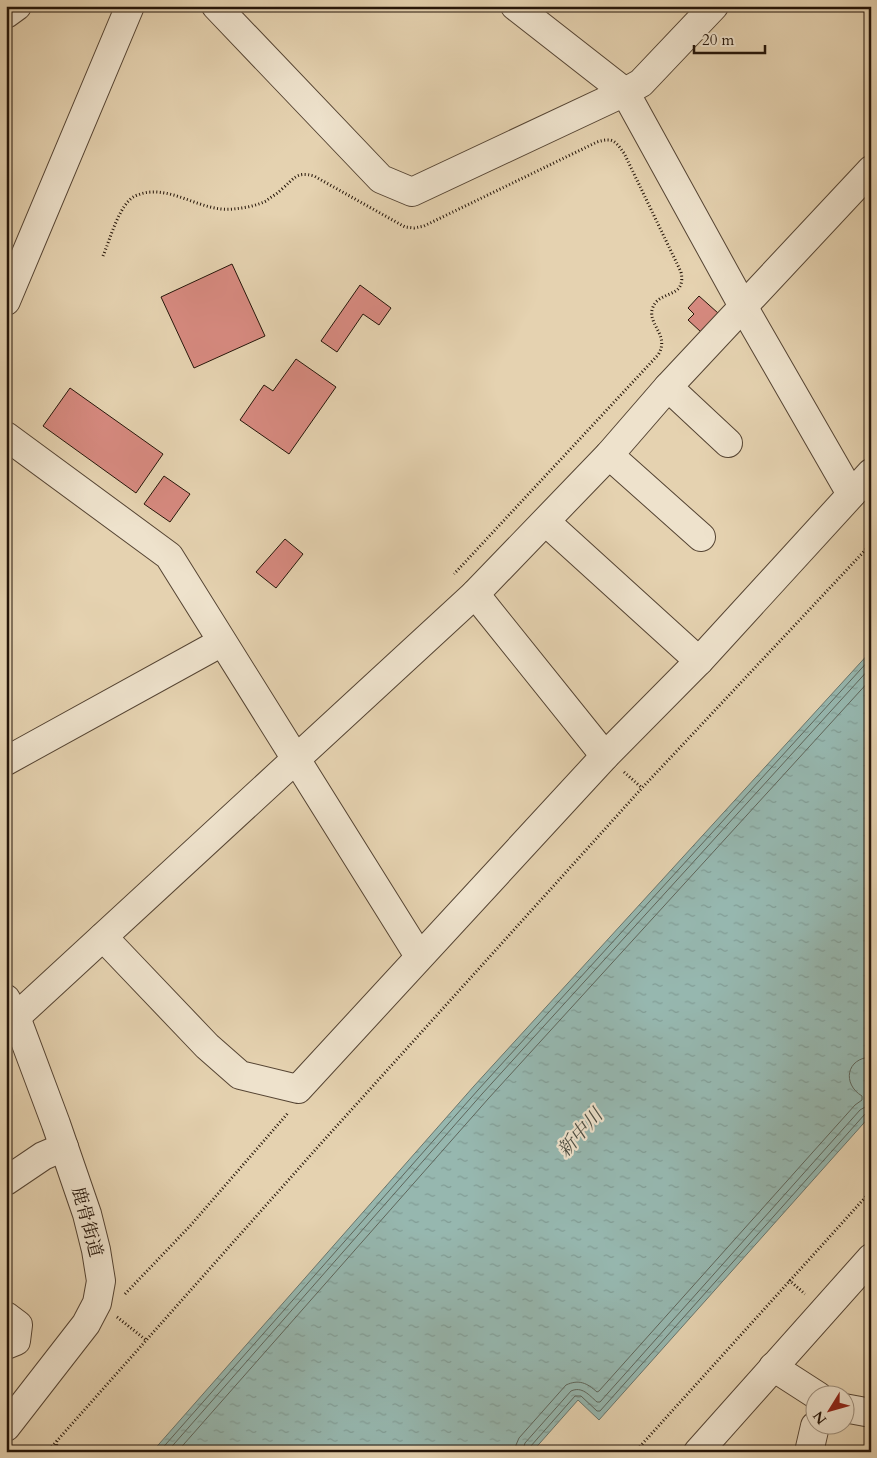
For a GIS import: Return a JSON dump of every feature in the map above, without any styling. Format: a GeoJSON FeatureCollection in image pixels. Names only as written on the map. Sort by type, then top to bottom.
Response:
{"type":"FeatureCollection","features":[{"type":"Feature","properties":{"kind":"street"},"geometry":{"type":"LineString","coordinates":[[6,14],[17,6]]}},
{"type":"Feature","properties":{"kind":"street"},"geometry":{"type":"LineString","coordinates":[[6,301],[130,6]]}},
{"type":"Feature","properties":{"kind":"street"},"geometry":{"type":"LineString","coordinates":[[216,6],[380,179],[412,192],[626,92],[640,83],[714,6]]}},
{"type":"Feature","properties":{"kind":"street"},"geometry":{"type":"LineString","coordinates":[[515,6],[626,92],[744,308],[851,494]]}},
{"type":"Feature","properties":{"kind":"street"},"geometry":{"type":"LineString","coordinates":[[10,1010],[103,938],[475,594],[609,455],[668,387],[865,186]]}},
{"type":"Feature","properties":{"kind":"street"},"geometry":{"type":"LineString","coordinates":[[668,387],[728,443]]}},
{"type":"Feature","properties":{"kind":"street"},"geometry":{"type":"LineString","coordinates":[[6,436],[169,556],[419,956]]}},
{"type":"Feature","properties":{"kind":"street"},"geometry":{"type":"LineString","coordinates":[[609,455],[701,537]]}},
{"type":"Feature","properties":{"kind":"street"},"geometry":{"type":"LineString","coordinates":[[103,938],[207,1046],[240,1076],[298,1089],[419,956],[613,762],[699,661],[871,473]]}},
{"type":"Feature","properties":{"kind":"street"},"geometry":{"type":"LineString","coordinates":[[546,522],[699,661]]}},
{"type":"Feature","properties":{"kind":"street"},"geometry":{"type":"LineString","coordinates":[[475,594],[613,762]]}},
{"type":"Feature","properties":{"kind":"street"},"geometry":{"type":"LineString","coordinates":[[6,761],[222,642]]}},
{"type":"Feature","properties":{"kind":"street","name":"鹿骨街道"},"geometry":{"type":"LineString","coordinates":[[6,1428],[86,1324],[106,1309],[96,1250],[86,1214],[64,1147],[10,1010]]}},
{"type":"Feature","properties":{"kind":"street"},"geometry":{"type":"LineString","coordinates":[[6,1182],[43,1156],[64,1147]]}},
{"type":"Feature","properties":{"kind":"street"},"geometry":{"type":"LineString","coordinates":[[698,1452],[871,1258]]}},
{"type":"Feature","properties":{"kind":"street"},"geometry":{"type":"LineString","coordinates":[[6,1316],[18,1325],[16,1341],[6,1345]]}},
{"type":"Feature","properties":{"kind":"street"},"geometry":{"type":"LineString","coordinates":[[773,1367],[804,1387]]}},
{"type":"Feature","properties":{"kind":"street"},"geometry":{"type":"LineString","coordinates":[[854,1411],[871,1414]]}},
{"type":"Feature","properties":{"kind":"street"},"geometry":{"type":"LineString","coordinates":[[809,1452],[813,1436]]}},
{"type":"Feature","properties":{"kind":"path"},"geometry":{"type":"LineString","coordinates":[[103,256],[122,210],[135,196],[153,192],[169,194],[213,208],[228,210],[264,202],[283,189],[296,176],[304,173],[314,176],[405,227],[414,228],[424,226],[598,142],[607,139],[614,141],[624,153],[681,272],[683,281],[680,287],[675,292],[662,298],[653,308],[652,314],[662,342],[662,348],[658,355],[454,574]]}},
{"type":"Feature","properties":{"kind":"path"},"geometry":{"type":"LineString","coordinates":[[47,1452],[642,788],[871,544]]}},
{"type":"Feature","properties":{"kind":"path"},"geometry":{"type":"LineString","coordinates":[[613,762],[642,788]]}},
{"type":"Feature","properties":{"kind":"path"},"geometry":{"type":"LineString","coordinates":[[146,1340],[106,1309],[120,1299],[190,1226],[290,1111]]}},
{"type":"Feature","properties":{"kind":"path"},"geometry":{"type":"LineString","coordinates":[[635,1452],[871,1191]]}},
{"type":"Feature","properties":{"kind":"path"},"geometry":{"type":"LineString","coordinates":[[789,1280],[806,1295]]}},
{"type":"Feature","properties":{"kind":"path"},"geometry":{"type":"LineString","coordinates":[[56,1452],[57,1440]]}},
{"type":"Feature","properties":{"kind":"water","name":"新中川"},"geometry":{"type":"Polygon","coordinates":[[[871,651],[871,1073],[867,1077],[871,1080],[871,1115],[599,1420],[578,1400],[532,1452],[152,1452],[474,1086],[871,651]]]}},
{"type":"Feature","properties":{"kind":"building"},"geometry":{"type":"Polygon","coordinates":[[[232,264],[265,336],[194,368],[161,297],[232,264]]]}},
{"type":"Feature","properties":{"kind":"building"},"geometry":{"type":"Polygon","coordinates":[[[360,285],[391,308],[379,325],[363,314],[337,352],[321,341],[360,285]]]}},
{"type":"Feature","properties":{"kind":"building"},"geometry":{"type":"Polygon","coordinates":[[[699,296],[718,313],[701,332],[688,320],[694,314],[688,308],[699,296]]]}},
{"type":"Feature","properties":{"kind":"building"},"geometry":{"type":"Polygon","coordinates":[[[296,359],[336,387],[289,454],[240,420],[264,385],[273,391],[296,359]]]}},
{"type":"Feature","properties":{"kind":"building"},"geometry":{"type":"Polygon","coordinates":[[[70,388],[163,454],[136,493],[43,426],[70,388]]]}},
{"type":"Feature","properties":{"kind":"building"},"geometry":{"type":"Polygon","coordinates":[[[164,476],[190,494],[170,522],[144,504],[164,476]]]}},
{"type":"Feature","properties":{"kind":"building"},"geometry":{"type":"Polygon","coordinates":[[[285,539],[303,554],[276,588],[256,572],[285,539]]]}}]}
